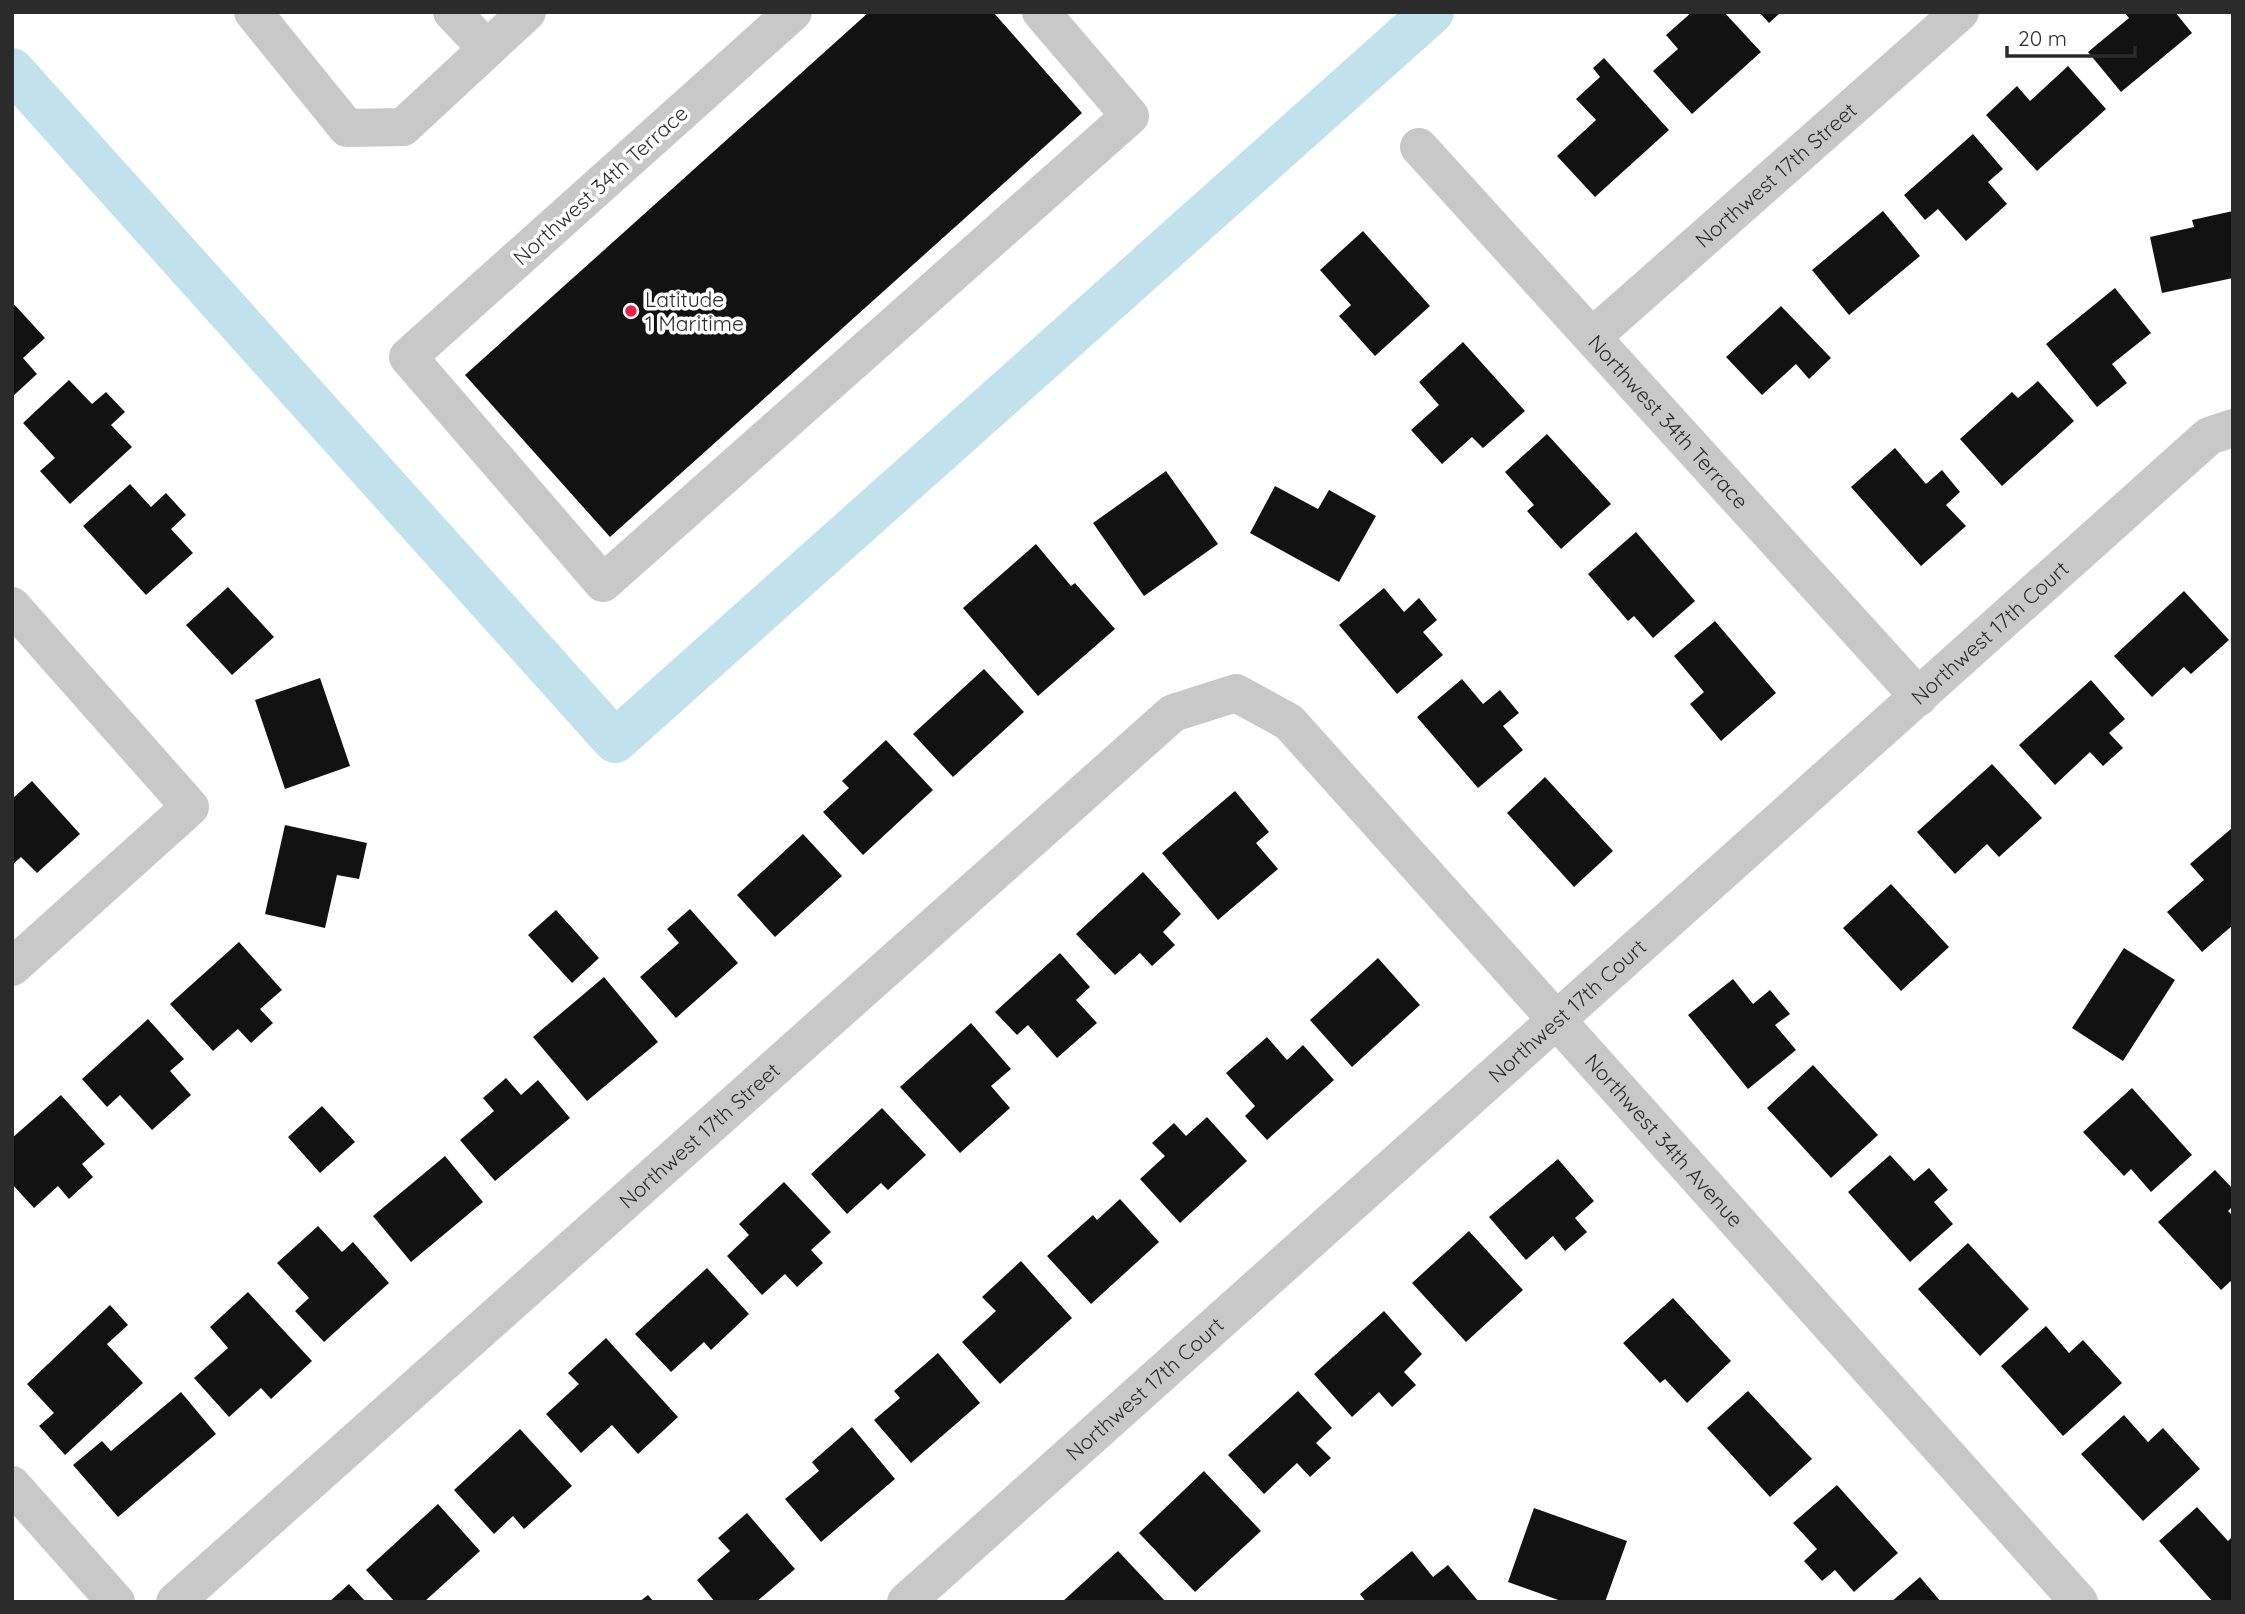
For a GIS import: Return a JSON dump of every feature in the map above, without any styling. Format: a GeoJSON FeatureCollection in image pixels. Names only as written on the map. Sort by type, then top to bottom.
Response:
{"type":"FeatureCollection","features":[{"type":"Feature","properties":{"kind":"street"},"geometry":{"type":"LineString","coordinates":[[253,12],[347,128],[403,127],[527,12]]}},
{"type":"Feature","properties":{"kind":"street"},"geometry":{"type":"LineString","coordinates":[[452,12],[487,49]]}},
{"type":"Feature","properties":{"kind":"street","name":"Northwest 34th Terrace"},"geometry":{"type":"LineString","coordinates":[[793,12],[408,357],[603,583],[1130,116],[1041,12]]}},
{"type":"Feature","properties":{"kind":"street","name":"Northwest 17th Street"},"geometry":{"type":"LineString","coordinates":[[1592,337],[1960,12]]}},
{"type":"Feature","properties":{"kind":"street","name":"Northwest 34th Terrace"},"geometry":{"type":"LineString","coordinates":[[1419,147],[1919,696]]}},
{"type":"Feature","properties":{"kind":"street","name":"Northwest 17th Court"},"geometry":{"type":"LineString","coordinates":[[906,1602],[2209,436],[2233,428]]}},
{"type":"Feature","properties":{"kind":"street"},"geometry":{"type":"LineString","coordinates":[[12,606],[190,807],[12,967]]}},
{"type":"Feature","properties":{"kind":"street","name":"Northwest 17th Street"},"geometry":{"type":"LineString","coordinates":[[175,1602],[1173,713],[1236,693]]}},
{"type":"Feature","properties":{"kind":"street","name":"Northwest 34th Avenue"},"geometry":{"type":"LineString","coordinates":[[1236,693],[1289,722],[2078,1602]]}},
{"type":"Feature","properties":{"kind":"street"},"geometry":{"type":"LineString","coordinates":[[12,1485],[116,1602]]}},
{"type":"Feature","properties":{"kind":"building"},"geometry":{"type":"Polygon","coordinates":[[[869,12],[993,12],[1082,113],[610,537],[465,375],[869,12]]]}},
{"type":"Feature","properties":{"kind":"building"},"geometry":{"type":"Polygon","coordinates":[[[1692,12],[1724,12],[1761,52],[1692,114],[1653,71],[1678,49],[1666,35],[1692,12]]]}},
{"type":"Feature","properties":{"kind":"building"},"geometry":{"type":"Polygon","coordinates":[[[1759,12],[1781,12],[1769,23],[1759,12]]]}},
{"type":"Feature","properties":{"kind":"building"},"geometry":{"type":"Polygon","coordinates":[[[2124,12],[2175,12],[2192,33],[2121,92],[2088,52],[2129,18],[2124,12]]]}},
{"type":"Feature","properties":{"kind":"building"},"geometry":{"type":"Polygon","coordinates":[[[1604,58],[1669,130],[1595,197],[1557,156],[1596,120],[1576,99],[1600,77],[1593,68],[1604,58]]]}},
{"type":"Feature","properties":{"kind":"building"},"geometry":{"type":"Polygon","coordinates":[[[2068,66],[2106,109],[2037,171],[1986,115],[2017,86],[2030,101],[2068,66]]]}},
{"type":"Feature","properties":{"kind":"building"},"geometry":{"type":"Polygon","coordinates":[[[1973,134],[2003,169],[1988,182],[2007,204],[1966,241],[1938,209],[1925,220],[1904,195],[1973,134]]]}},
{"type":"Feature","properties":{"kind":"building"},"geometry":{"type":"Polygon","coordinates":[[[1883,211],[1920,256],[1849,315],[1812,270],[1883,211]]]}},
{"type":"Feature","properties":{"kind":"building"},"geometry":{"type":"Polygon","coordinates":[[[2233,211],[2233,278],[2162,293],[2150,237],[2194,227],[2192,220],[2233,211]]]}},
{"type":"Feature","properties":{"kind":"building"},"geometry":{"type":"Polygon","coordinates":[[[1363,231],[1430,306],[1375,356],[1339,316],[1351,305],[1320,270],[1363,231]]]}},
{"type":"Feature","properties":{"kind":"building"},"geometry":{"type":"Polygon","coordinates":[[[2115,288],[2151,333],[2112,364],[2127,383],[2097,407],[2046,344],[2115,288]]]}},
{"type":"Feature","properties":{"kind":"building"},"geometry":{"type":"Polygon","coordinates":[[[12,302],[45,338],[23,358],[37,374],[12,397],[12,302]]]}},
{"type":"Feature","properties":{"kind":"building"},"geometry":{"type":"Polygon","coordinates":[[[1781,306],[1831,358],[1809,379],[1796,364],[1762,395],[1726,357],[1781,306]]]}},
{"type":"Feature","properties":{"kind":"building"},"geometry":{"type":"Polygon","coordinates":[[[1463,342],[1525,411],[1483,448],[1472,437],[1442,464],[1411,430],[1439,405],[1419,382],[1463,342]]]}},
{"type":"Feature","properties":{"kind":"building"},"geometry":{"type":"Polygon","coordinates":[[[69,380],[92,404],[106,392],[125,412],[111,425],[132,447],[70,504],[40,471],[55,458],[23,423],[69,380]]]}},
{"type":"Feature","properties":{"kind":"building"},"geometry":{"type":"Polygon","coordinates":[[[2038,381],[2074,421],[2002,486],[1960,439],[2012,392],[2018,398],[2038,381]]]}},
{"type":"Feature","properties":{"kind":"building"},"geometry":{"type":"Polygon","coordinates":[[[1547,434],[1611,504],[1561,549],[1527,511],[1534,505],[1505,472],[1547,434]]]}},
{"type":"Feature","properties":{"kind":"building"},"geometry":{"type":"Polygon","coordinates":[[[1895,448],[1926,484],[1942,470],[1960,492],[1946,505],[1966,526],[1921,566],[1851,487],[1895,448]]]}},
{"type":"Feature","properties":{"kind":"building"},"geometry":{"type":"Polygon","coordinates":[[[1166,471],[1218,544],[1144,596],[1093,523],[1166,471]]]}},
{"type":"Feature","properties":{"kind":"building"},"geometry":{"type":"Polygon","coordinates":[[[130,484],[151,507],[166,493],[186,515],[171,529],[193,553],[146,595],[83,526],[130,484]]]}},
{"type":"Feature","properties":{"kind":"building"},"geometry":{"type":"Polygon","coordinates":[[[1275,486],[1318,509],[1329,490],[1376,516],[1339,582],[1250,533],[1275,486]]]}},
{"type":"Feature","properties":{"kind":"building"},"geometry":{"type":"Polygon","coordinates":[[[1636,532],[1695,601],[1653,638],[1634,616],[1628,621],[1588,574],[1636,532]]]}},
{"type":"Feature","properties":{"kind":"building"},"geometry":{"type":"Polygon","coordinates":[[[1036,544],[1071,586],[1075,583],[1115,629],[1038,696],[963,608],[1036,544]]]}},
{"type":"Feature","properties":{"kind":"building"},"geometry":{"type":"Polygon","coordinates":[[[228,587],[274,637],[232,675],[186,625],[228,587]]]}},
{"type":"Feature","properties":{"kind":"building"},"geometry":{"type":"Polygon","coordinates":[[[1384,588],[1404,612],[1419,598],[1437,620],[1423,632],[1443,655],[1397,694],[1339,625],[1384,588]]]}},
{"type":"Feature","properties":{"kind":"building"},"geometry":{"type":"Polygon","coordinates":[[[2184,591],[2229,640],[2191,674],[2184,667],[2152,697],[2114,656],[2184,591]]]}},
{"type":"Feature","properties":{"kind":"building"},"geometry":{"type":"Polygon","coordinates":[[[1715,621],[1776,693],[1721,741],[1690,704],[1704,692],[1674,656],[1715,621]]]}},
{"type":"Feature","properties":{"kind":"building"},"geometry":{"type":"Polygon","coordinates":[[[984,669],[1024,712],[953,777],[913,734],[984,669]]]}},
{"type":"Feature","properties":{"kind":"building"},"geometry":{"type":"Polygon","coordinates":[[[320,678],[350,766],[285,789],[255,700],[320,678]]]}},
{"type":"Feature","properties":{"kind":"building"},"geometry":{"type":"Polygon","coordinates":[[[1462,679],[1483,704],[1500,690],[1519,713],[1503,726],[1523,750],[1478,788],[1417,717],[1462,679]]]}},
{"type":"Feature","properties":{"kind":"building"},"geometry":{"type":"Polygon","coordinates":[[[2091,680],[2125,719],[2109,733],[2123,748],[2103,766],[2090,752],[2055,785],[2019,745],[2091,680]]]}},
{"type":"Feature","properties":{"kind":"building"},"geometry":{"type":"Polygon","coordinates":[[[886,740],[933,790],[863,855],[823,812],[849,788],[842,781],[886,740]]]}},
{"type":"Feature","properties":{"kind":"building"},"geometry":{"type":"Polygon","coordinates":[[[1992,764],[2042,818],[1999,857],[1987,844],[1955,874],[1917,832],[1992,764]]]}},
{"type":"Feature","properties":{"kind":"building"},"geometry":{"type":"Polygon","coordinates":[[[1545,777],[1613,851],[1574,887],[1507,813],[1545,777]]]}},
{"type":"Feature","properties":{"kind":"building"},"geometry":{"type":"Polygon","coordinates":[[[32,781],[80,834],[37,873],[21,857],[12,865],[12,799],[32,781]]]}},
{"type":"Feature","properties":{"kind":"building"},"geometry":{"type":"Polygon","coordinates":[[[1235,791],[1269,832],[1256,843],[1278,869],[1218,920],[1162,853],[1235,791]]]}},
{"type":"Feature","properties":{"kind":"building"},"geometry":{"type":"Polygon","coordinates":[[[285,825],[367,843],[359,879],[337,875],[325,928],[265,914],[285,825]]]}},
{"type":"Feature","properties":{"kind":"building"},"geometry":{"type":"Polygon","coordinates":[[[2232,828],[2233,925],[2202,952],[2167,912],[2204,880],[2190,864],[2232,828]]]}},
{"type":"Feature","properties":{"kind":"building"},"geometry":{"type":"Polygon","coordinates":[[[803,834],[842,876],[775,937],[737,895],[803,834]]]}},
{"type":"Feature","properties":{"kind":"building"},"geometry":{"type":"Polygon","coordinates":[[[1143,872],[1181,914],[1163,932],[1175,945],[1152,966],[1140,953],[1115,975],[1076,934],[1143,872]]]}},
{"type":"Feature","properties":{"kind":"building"},"geometry":{"type":"Polygon","coordinates":[[[1891,884],[1949,947],[1901,991],[1843,928],[1891,884]]]}},
{"type":"Feature","properties":{"kind":"building"},"geometry":{"type":"Polygon","coordinates":[[[690,909],[738,963],[676,1018],[640,977],[679,943],[667,929],[690,909]]]}},
{"type":"Feature","properties":{"kind":"building"},"geometry":{"type":"Polygon","coordinates":[[[556,910],[599,958],[572,983],[528,935],[556,910]]]}},
{"type":"Feature","properties":{"kind":"building"},"geometry":{"type":"Polygon","coordinates":[[[239,942],[282,990],[260,1009],[273,1023],[251,1043],[238,1029],[213,1051],[170,1004],[239,942]]]}},
{"type":"Feature","properties":{"kind":"building"},"geometry":{"type":"Polygon","coordinates":[[[2124,948],[2175,980],[2123,1061],[2072,1028],[2124,948]]]}},
{"type":"Feature","properties":{"kind":"building"},"geometry":{"type":"Polygon","coordinates":[[[1060,953],[1090,987],[1076,1000],[1097,1023],[1057,1058],[1028,1025],[1017,1035],[995,1012],[1060,953]]]}},
{"type":"Feature","properties":{"kind":"building"},"geometry":{"type":"Polygon","coordinates":[[[1378,958],[1420,1005],[1352,1067],[1310,1020],[1378,958]]]}},
{"type":"Feature","properties":{"kind":"building"},"geometry":{"type":"Polygon","coordinates":[[[604,977],[658,1042],[587,1101],[533,1037],[604,977]]]}},
{"type":"Feature","properties":{"kind":"building"},"geometry":{"type":"Polygon","coordinates":[[[1733,979],[1753,1004],[1770,990],[1790,1014],[1775,1025],[1796,1050],[1748,1089],[1688,1015],[1733,979]]]}},
{"type":"Feature","properties":{"kind":"building"},"geometry":{"type":"Polygon","coordinates":[[[148,1019],[184,1059],[170,1071],[191,1095],[152,1130],[120,1095],[107,1107],[82,1079],[148,1019]]]}},
{"type":"Feature","properties":{"kind":"building"},"geometry":{"type":"Polygon","coordinates":[[[971,1023],[1011,1069],[991,1086],[1010,1108],[960,1153],[900,1087],[971,1023]]]}},
{"type":"Feature","properties":{"kind":"building"},"geometry":{"type":"Polygon","coordinates":[[[1267,1037],[1287,1060],[1303,1045],[1334,1080],[1267,1140],[1245,1116],[1255,1106],[1226,1073],[1267,1037]]]}},
{"type":"Feature","properties":{"kind":"building"},"geometry":{"type":"Polygon","coordinates":[[[1813,1065],[1878,1135],[1831,1178],[1767,1108],[1813,1065]]]}},
{"type":"Feature","properties":{"kind":"building"},"geometry":{"type":"Polygon","coordinates":[[[506,1078],[521,1095],[538,1080],[570,1118],[495,1181],[460,1140],[494,1111],[483,1098],[506,1078]]]}},
{"type":"Feature","properties":{"kind":"building"},"geometry":{"type":"Polygon","coordinates":[[[2132,1088],[2192,1155],[2151,1192],[2131,1169],[2124,1176],[2083,1132],[2132,1088]]]}},
{"type":"Feature","properties":{"kind":"building"},"geometry":{"type":"Polygon","coordinates":[[[61,1095],[105,1144],[82,1164],[93,1177],[69,1199],[58,1186],[34,1208],[12,1184],[12,1138],[61,1095]]]}},
{"type":"Feature","properties":{"kind":"building"},"geometry":{"type":"Polygon","coordinates":[[[322,1106],[355,1142],[320,1173],[288,1137],[322,1106]]]}},
{"type":"Feature","properties":{"kind":"building"},"geometry":{"type":"Polygon","coordinates":[[[882,1108],[926,1155],[888,1190],[881,1183],[847,1214],[811,1174],[882,1108]]]}},
{"type":"Feature","properties":{"kind":"building"},"geometry":{"type":"Polygon","coordinates":[[[1207,1117],[1247,1161],[1180,1223],[1140,1179],[1165,1156],[1152,1143],[1174,1123],[1186,1136],[1207,1117]]]}},
{"type":"Feature","properties":{"kind":"building"},"geometry":{"type":"Polygon","coordinates":[[[1890,1155],[1914,1181],[1929,1168],[1948,1190],[1934,1202],[1953,1224],[1910,1262],[1848,1192],[1890,1155]]]}},
{"type":"Feature","properties":{"kind":"building"},"geometry":{"type":"Polygon","coordinates":[[[445,1156],[483,1202],[411,1262],[373,1216],[445,1156]]]}},
{"type":"Feature","properties":{"kind":"building"},"geometry":{"type":"Polygon","coordinates":[[[1558,1159],[1594,1201],[1575,1218],[1587,1232],[1565,1251],[1553,1236],[1526,1260],[1489,1217],[1558,1159]]]}},
{"type":"Feature","properties":{"kind":"building"},"geometry":{"type":"Polygon","coordinates":[[[2215,1170],[2233,1189],[2233,1206],[2228,1211],[2233,1216],[2233,1279],[2221,1290],[2158,1222],[2215,1170]]]}},
{"type":"Feature","properties":{"kind":"building"},"geometry":{"type":"Polygon","coordinates":[[[784,1182],[831,1232],[811,1250],[823,1263],[797,1287],[785,1274],[762,1295],[727,1256],[749,1235],[739,1224],[784,1182]]]}},
{"type":"Feature","properties":{"kind":"building"},"geometry":{"type":"Polygon","coordinates":[[[1120,1199],[1159,1242],[1091,1304],[1047,1256],[1093,1215],[1097,1220],[1120,1199]]]}},
{"type":"Feature","properties":{"kind":"building"},"geometry":{"type":"Polygon","coordinates":[[[318,1226],[342,1252],[353,1242],[389,1283],[324,1342],[295,1311],[309,1298],[277,1263],[318,1226]]]}},
{"type":"Feature","properties":{"kind":"building"},"geometry":{"type":"Polygon","coordinates":[[[1469,1231],[1523,1290],[1466,1342],[1412,1283],[1469,1231]]]}},
{"type":"Feature","properties":{"kind":"building"},"geometry":{"type":"Polygon","coordinates":[[[1968,1243],[2029,1309],[1980,1356],[1918,1289],[1968,1243]]]}},
{"type":"Feature","properties":{"kind":"building"},"geometry":{"type":"Polygon","coordinates":[[[1021,1261],[1072,1318],[1000,1384],[962,1342],[996,1311],[982,1297],[1021,1261]]]}},
{"type":"Feature","properties":{"kind":"building"},"geometry":{"type":"Polygon","coordinates":[[[707,1268],[749,1314],[711,1350],[704,1342],[671,1372],[635,1334],[707,1268]]]}},
{"type":"Feature","properties":{"kind":"building"},"geometry":{"type":"Polygon","coordinates":[[[248,1292],[312,1361],[271,1399],[261,1388],[229,1417],[194,1378],[228,1348],[210,1327],[248,1292]]]}},
{"type":"Feature","properties":{"kind":"building"},"geometry":{"type":"Polygon","coordinates":[[[1673,1298],[1731,1361],[1687,1403],[1665,1379],[1660,1383],[1623,1343],[1673,1298]]]}},
{"type":"Feature","properties":{"kind":"building"},"geometry":{"type":"Polygon","coordinates":[[[110,1305],[128,1325],[107,1344],[143,1383],[65,1455],[39,1426],[54,1413],[27,1384],[110,1305]]]}},
{"type":"Feature","properties":{"kind":"building"},"geometry":{"type":"Polygon","coordinates":[[[1384,1311],[1422,1354],[1404,1372],[1416,1385],[1392,1407],[1379,1392],[1352,1417],[1314,1374],[1384,1311]]]}},
{"type":"Feature","properties":{"kind":"building"},"geometry":{"type":"Polygon","coordinates":[[[2046,1326],[2069,1353],[2083,1340],[2122,1383],[2063,1436],[2001,1366],[2046,1326]]]}},
{"type":"Feature","properties":{"kind":"building"},"geometry":{"type":"Polygon","coordinates":[[[606,1338],[678,1417],[638,1454],[612,1425],[581,1453],[546,1414],[579,1384],[568,1373],[606,1338]]]}},
{"type":"Feature","properties":{"kind":"building"},"geometry":{"type":"Polygon","coordinates":[[[938,1353],[980,1403],[911,1463],[874,1420],[900,1398],[894,1391],[938,1353]]]}},
{"type":"Feature","properties":{"kind":"building"},"geometry":{"type":"Polygon","coordinates":[[[1298,1391],[1332,1428],[1316,1443],[1331,1458],[1310,1477],[1297,1463],[1264,1494],[1228,1455],[1298,1391]]]}},
{"type":"Feature","properties":{"kind":"building"},"geometry":{"type":"Polygon","coordinates":[[[1748,1391],[1812,1459],[1770,1497],[1707,1428],[1748,1391]]]}},
{"type":"Feature","properties":{"kind":"building"},"geometry":{"type":"Polygon","coordinates":[[[181,1392],[216,1434],[118,1517],[73,1465],[102,1441],[111,1451],[181,1392]]]}},
{"type":"Feature","properties":{"kind":"building"},"geometry":{"type":"Polygon","coordinates":[[[2124,1415],[2148,1442],[2163,1428],[2200,1469],[2143,1521],[2081,1454],[2124,1415]]]}},
{"type":"Feature","properties":{"kind":"building"},"geometry":{"type":"Polygon","coordinates":[[[852,1427],[895,1479],[821,1542],[785,1499],[819,1471],[812,1462],[852,1427]]]}},
{"type":"Feature","properties":{"kind":"building"},"geometry":{"type":"Polygon","coordinates":[[[520,1429],[572,1486],[524,1529],[513,1516],[494,1534],[454,1490],[520,1429]]]}},
{"type":"Feature","properties":{"kind":"building"},"geometry":{"type":"Polygon","coordinates":[[[1204,1471],[1261,1531],[1195,1592],[1139,1533],[1204,1471]]]}},
{"type":"Feature","properties":{"kind":"building"},"geometry":{"type":"Polygon","coordinates":[[[1837,1485],[1898,1553],[1854,1592],[1835,1570],[1822,1581],[1804,1561],[1817,1549],[1793,1523],[1837,1485]]]}},
{"type":"Feature","properties":{"kind":"building"},"geometry":{"type":"Polygon","coordinates":[[[438,1504],[480,1551],[424,1602],[395,1602],[366,1570],[438,1504]]]}},
{"type":"Feature","properties":{"kind":"building"},"geometry":{"type":"Polygon","coordinates":[[[2197,1507],[2228,1541],[2233,1536],[2233,1602],[2213,1602],[2159,1541],[2197,1507]]]}},
{"type":"Feature","properties":{"kind":"building"},"geometry":{"type":"Polygon","coordinates":[[[1534,1508],[1627,1541],[1605,1602],[1564,1602],[1508,1582],[1534,1508]]]}},
{"type":"Feature","properties":{"kind":"building"},"geometry":{"type":"Polygon","coordinates":[[[747,1513],[795,1569],[756,1602],[715,1602],[697,1580],[730,1551],[718,1538],[747,1513]]]}},
{"type":"Feature","properties":{"kind":"building"},"geometry":{"type":"Polygon","coordinates":[[[1118,1551],[1166,1602],[1062,1602],[1118,1551]]]}},
{"type":"Feature","properties":{"kind":"building"},"geometry":{"type":"Polygon","coordinates":[[[1412,1551],[1433,1577],[1448,1565],[1479,1602],[1366,1602],[1360,1594],[1412,1551]]]}},
{"type":"Feature","properties":{"kind":"building"},"geometry":{"type":"Polygon","coordinates":[[[1920,1577],[1941,1602],[1891,1602],[1920,1577]]]}},
{"type":"Feature","properties":{"kind":"building"},"geometry":{"type":"Polygon","coordinates":[[[349,1584],[366,1602],[329,1602],[349,1584]]]}},
{"type":"Feature","properties":{"kind":"building"},"geometry":{"type":"Polygon","coordinates":[[[648,1595],[654,1602],[639,1602],[648,1595]]]}},
{"type":"Feature","properties":{"kind":"waterway"},"geometry":{"type":"LineString","coordinates":[[12,70],[615,741],[1432,12]]}},
{"type":"Feature","properties":{"kind":"place","name":"Latitude 1 Maritime"},"geometry":{"type":"Point","coordinates":[631,311]}}]}
